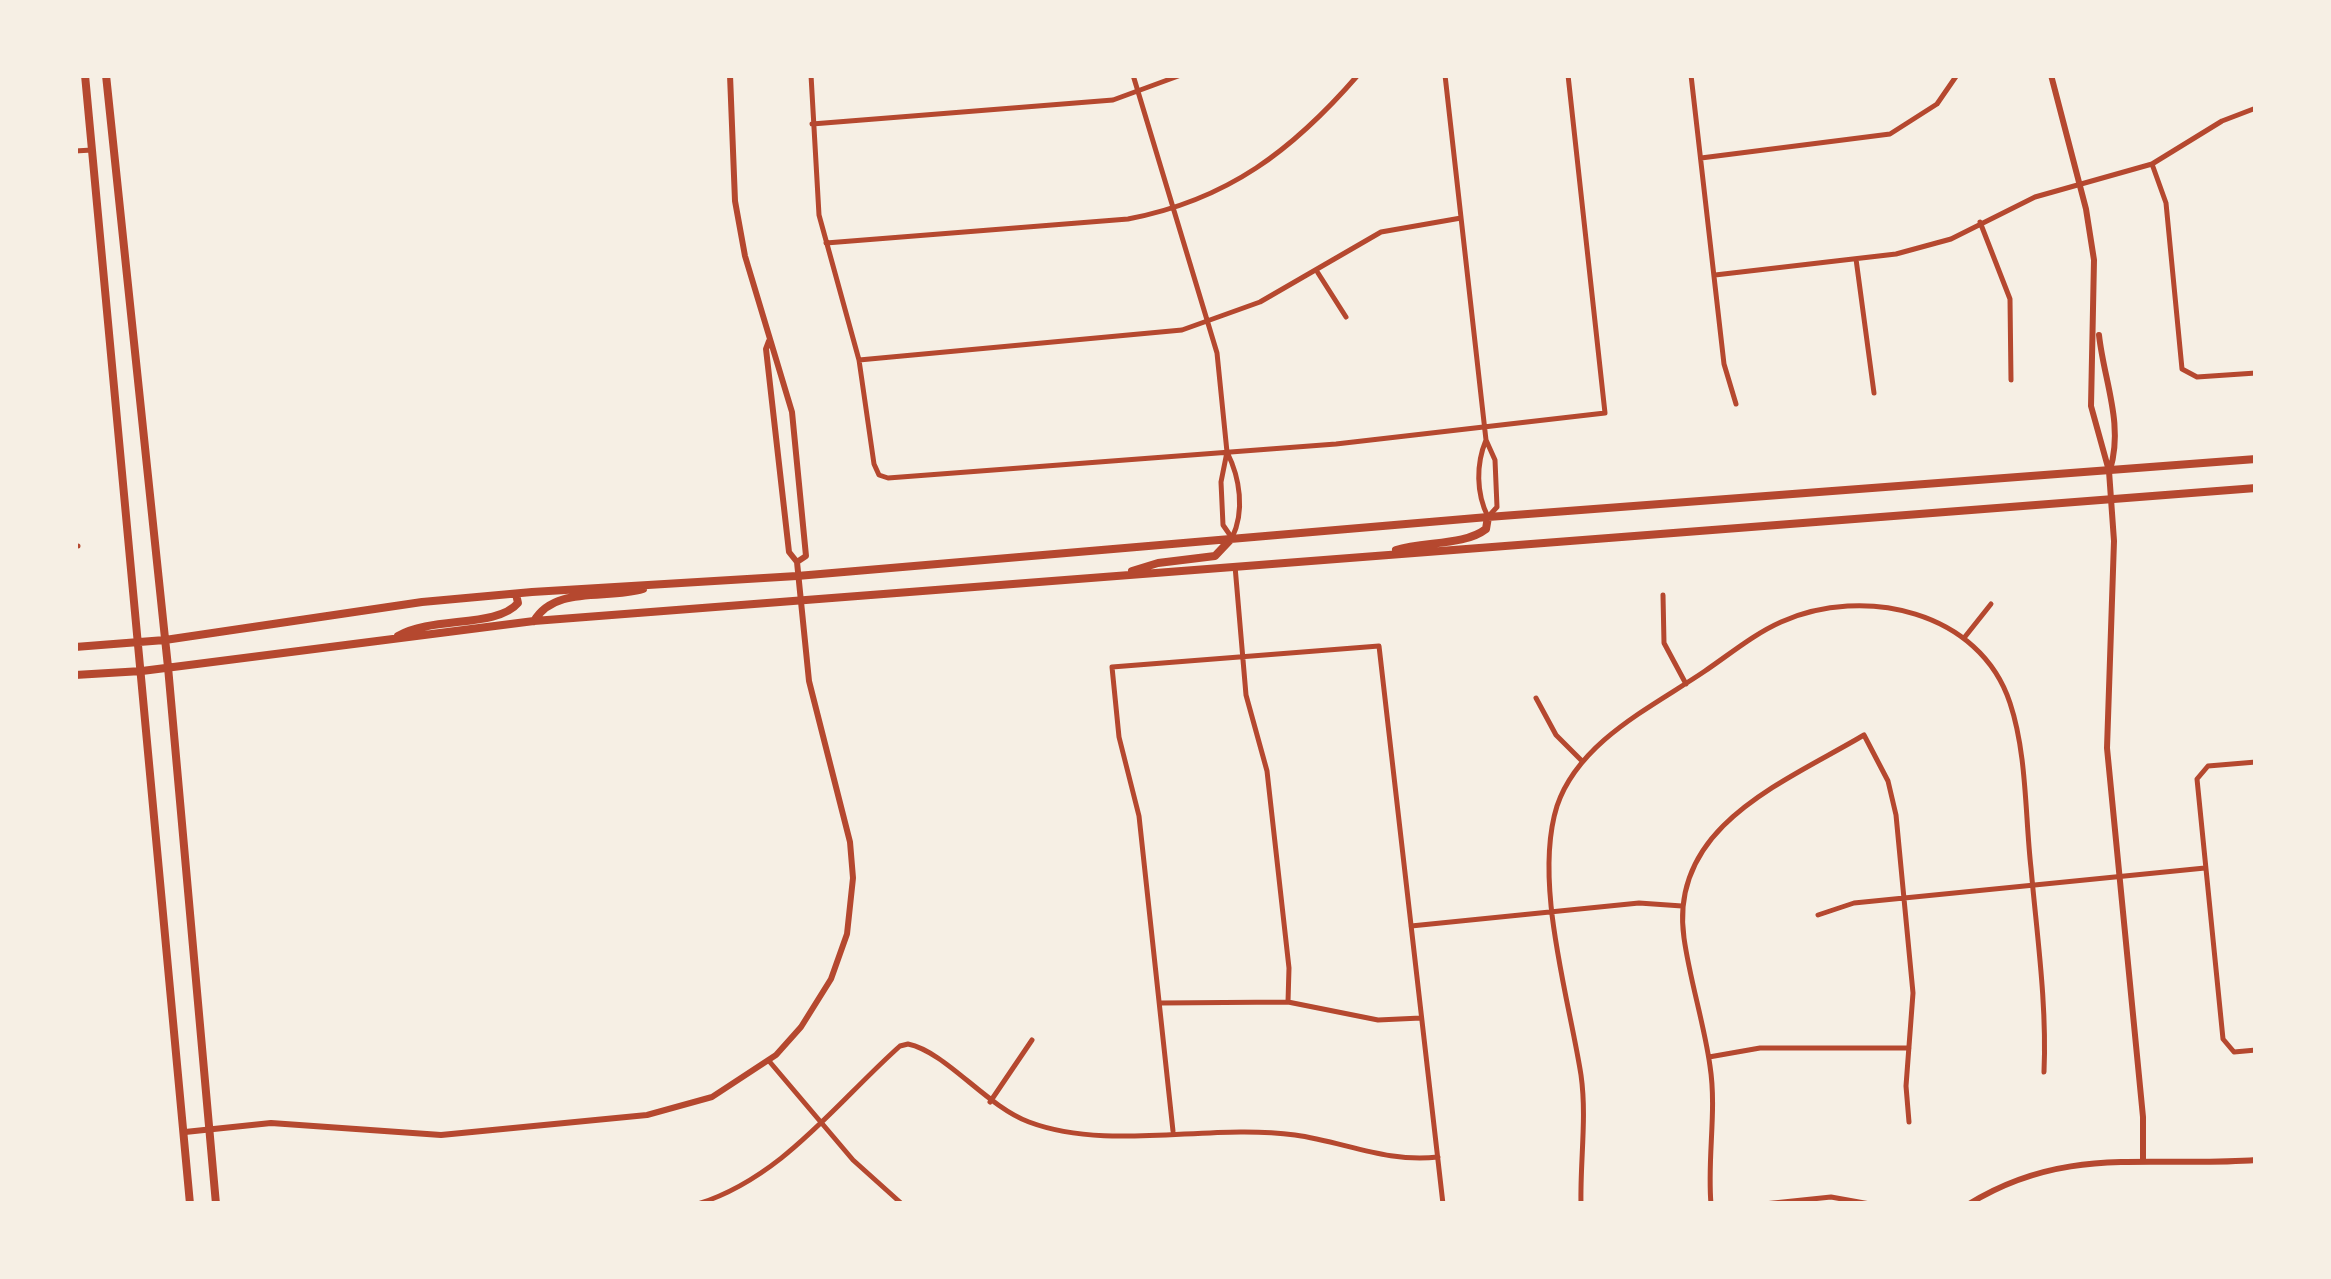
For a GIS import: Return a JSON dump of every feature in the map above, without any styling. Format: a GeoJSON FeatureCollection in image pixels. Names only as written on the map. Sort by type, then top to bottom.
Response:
{"type":"FeatureCollection","features":[{"type":"Feature","properties":{"kind":"main road"},"geometry":{"type":"LineString","coordinates":[[85,75],[190,1204]]}},
{"type":"Feature","properties":{"kind":"main road"},"geometry":{"type":"LineString","coordinates":[[106,75],[168,667],[216,1204]]}},
{"type":"Feature","properties":{"kind":"main road"},"geometry":{"type":"LineString","coordinates":[[75,647],[165,640],[422,602],[797,576],[1488,517],[2256,459]]}},
{"type":"Feature","properties":{"kind":"main road"},"geometry":{"type":"LineString","coordinates":[[75,675],[142,671],[534,621],[2256,488]]}},
{"type":"Feature","properties":{"kind":"main road"},"geometry":{"type":"LineString","coordinates":[[1382,554],[1418,543],[1476,537],[1486,529],[1488,517]]}},
{"type":"Feature","properties":{"kind":"main road"},"geometry":{"type":"LineString","coordinates":[[1121,576],[1158,563],[1215,556],[1232,538]]}},
{"type":"Feature","properties":{"kind":"main road"},"geometry":{"type":"LineString","coordinates":[[534,621],[540,611],[559,600],[625,594],[656,585]]}},
{"type":"Feature","properties":{"kind":"main road"},"geometry":{"type":"LineString","coordinates":[[394,638],[423,624],[506,614],[518,603],[516,594]]}},
{"type":"Feature","properties":{"kind":"street"},"geometry":{"type":"LineString","coordinates":[[730,75],[735,201],[769,341],[785,381],[794,429],[806,556],[797,562]]}},
{"type":"Feature","properties":{"kind":"street"},"geometry":{"type":"LineString","coordinates":[[812,75],[814,180],[826,243],[859,360],[874,464],[883,477],[1227,452],[1600,415],[1607,407],[1568,75]]}},
{"type":"Feature","properties":{"kind":"street"},"geometry":{"type":"LineString","coordinates":[[1133,75],[1209,320],[1221,379],[1227,452],[1221,482],[1224,525],[1232,538]]}},
{"type":"Feature","properties":{"kind":"street"},"geometry":{"type":"LineString","coordinates":[[812,124],[1113,100],[1180,75]]}},
{"type":"Feature","properties":{"kind":"street"},"geometry":{"type":"LineString","coordinates":[[826,243],[1128,219],[1175,207],[1270,162],[1302,136],[1358,75]]}},
{"type":"Feature","properties":{"kind":"street"},"geometry":{"type":"LineString","coordinates":[[1445,75],[1486,440],[1494,460],[1498,496],[1497,507],[1488,517],[1482,504],[1479,468],[1486,440]]}},
{"type":"Feature","properties":{"kind":"street"},"geometry":{"type":"LineString","coordinates":[[1691,75],[1728,386],[1736,404]]}},
{"type":"Feature","properties":{"kind":"street"},"geometry":{"type":"LineString","coordinates":[[1701,158],[1890,134],[1916,122],[1937,104],[1958,75]]}},
{"type":"Feature","properties":{"kind":"street"},"geometry":{"type":"LineString","coordinates":[[2051,75],[2080,186],[2094,260],[2096,317],[2091,406],[2109,471],[2114,575],[2105,715],[2144,1117],[2143,1160]]}},
{"type":"Feature","properties":{"kind":"street"},"geometry":{"type":"LineString","coordinates":[[1714,275],[1856,258],[1950,239],[2035,196],[2152,164],[2222,121],[2256,108]]}},
{"type":"Feature","properties":{"kind":"street"},"geometry":{"type":"LineString","coordinates":[[75,151],[92,150]]}},
{"type":"Feature","properties":{"kind":"street"},"geometry":{"type":"LineString","coordinates":[[2152,164],[2166,203],[2182,368],[2197,377],[2256,372]]}},
{"type":"Feature","properties":{"kind":"street"},"geometry":{"type":"LineString","coordinates":[[859,360],[1162,333],[1260,302],[1381,232],[1461,218]]}},
{"type":"Feature","properties":{"kind":"street"},"geometry":{"type":"LineString","coordinates":[[1980,222],[2010,299],[2011,380]]}},
{"type":"Feature","properties":{"kind":"street"},"geometry":{"type":"LineString","coordinates":[[1856,258],[1874,393]]}},
{"type":"Feature","properties":{"kind":"street"},"geometry":{"type":"LineString","coordinates":[[1317,272],[1346,317]]}},
{"type":"Feature","properties":{"kind":"street"},"geometry":{"type":"LineString","coordinates":[[2096,317],[2114,403],[2116,448],[2109,471]]}},
{"type":"Feature","properties":{"kind":"street"},"geometry":{"type":"LineString","coordinates":[[185,1132],[289,1124],[441,1135],[647,1115],[712,1097],[769,1061],[802,1027],[838,962],[852,906],[850,842],[809,682],[797,562],[788,552],[769,341]]}},
{"type":"Feature","properties":{"kind":"street"},"geometry":{"type":"LineString","coordinates":[[1227,452],[1238,481],[1240,511],[1232,538]]}},
{"type":"Feature","properties":{"kind":"street"},"geometry":{"type":"LineString","coordinates":[[1235,566],[1250,716],[1267,771],[1289,968],[1288,1002]]}},
{"type":"Feature","properties":{"kind":"street"},"geometry":{"type":"LineString","coordinates":[[1663,595],[1664,643],[1686,684]]}},
{"type":"Feature","properties":{"kind":"street"},"geometry":{"type":"LineString","coordinates":[[1964,638],[1990,604]]}},
{"type":"Feature","properties":{"kind":"street"},"geometry":{"type":"LineString","coordinates":[[1581,1204],[1581,1077],[1561,978],[1549,860],[1552,823],[1567,784],[1582,762],[1612,735],[1765,630],[1822,610],[1900,608],[1940,622],[1964,638],[1997,675],[2016,721],[2045,1015],[2044,1072]]}},
{"type":"Feature","properties":{"kind":"street"},"geometry":{"type":"LineString","coordinates":[[1173,1132],[1139,816],[1119,737],[1112,667],[1380,646],[1443,1204]]}},
{"type":"Feature","properties":{"kind":"street"},"geometry":{"type":"LineString","coordinates":[[1536,698],[1556,734],[1582,762]]}},
{"type":"Feature","properties":{"kind":"street"},"geometry":{"type":"LineString","coordinates":[[1711,1204],[1708,1056],[1684,938],[1683,906],[1693,866],[1724,822],[1864,735],[1892,795],[1913,993],[1906,1086],[1910,1122]]}},
{"type":"Feature","properties":{"kind":"street"},"geometry":{"type":"LineString","coordinates":[[2256,762],[2208,766],[2197,779],[2223,1039],[2234,1052],[2256,1050]]}},
{"type":"Feature","properties":{"kind":"street"},"geometry":{"type":"LineString","coordinates":[[1818,915],[1854,903],[2205,868]]}},
{"type":"Feature","properties":{"kind":"street"},"geometry":{"type":"LineString","coordinates":[[1411,926],[1639,903],[1683,906]]}},
{"type":"Feature","properties":{"kind":"street"},"geometry":{"type":"LineString","coordinates":[[1161,1004],[1288,1002],[1378,1020],[1422,1018]]}},
{"type":"Feature","properties":{"kind":"street"},"geometry":{"type":"LineString","coordinates":[[990,1102],[1032,1040]]}},
{"type":"Feature","properties":{"kind":"street"},"geometry":{"type":"LineString","coordinates":[[698,1204],[750,1180],[822,1123],[894,1052],[908,1044],[936,1058],[990,1102],[1028,1122],[1078,1134],[1259,1131],[1324,1140],[1388,1158],[1438,1157]]}},
{"type":"Feature","properties":{"kind":"street"},"geometry":{"type":"LineString","coordinates":[[1708,1056],[1760,1048],[1910,1048]]}},
{"type":"Feature","properties":{"kind":"street"},"geometry":{"type":"LineString","coordinates":[[769,1061],[852,1160],[902,1204]]}},
{"type":"Feature","properties":{"kind":"street"},"geometry":{"type":"LineString","coordinates":[[1969,1204],[2011,1181],[2059,1166],[2143,1160],[2256,1160]]}},
{"type":"Feature","properties":{"kind":"street"},"geometry":{"type":"LineString","coordinates":[[1764,1204],[1831,1197],[1870,1204]]}}]}
